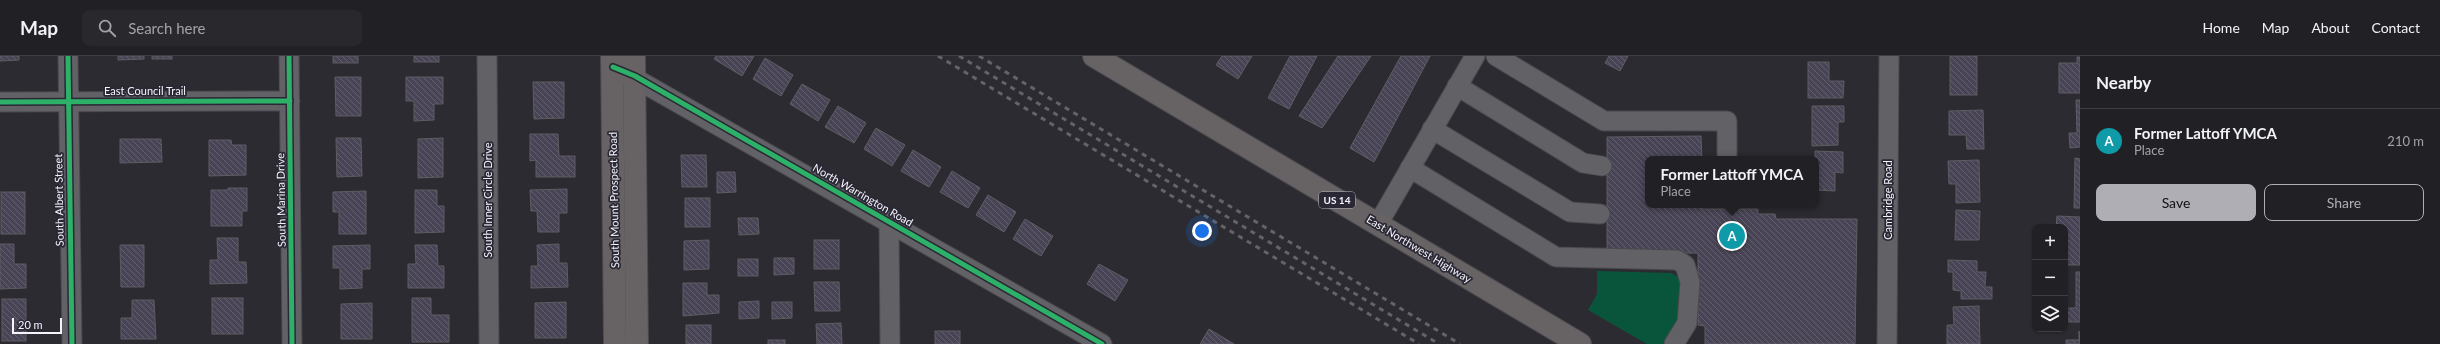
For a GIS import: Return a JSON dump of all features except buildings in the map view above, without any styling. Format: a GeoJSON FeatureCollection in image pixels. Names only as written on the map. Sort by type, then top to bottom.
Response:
{"type":"FeatureCollection","features":[{"type":"Feature","properties":{"kind":"main road","name":"East Northwest Highway"},"geometry":{"type":"LineString","coordinates":[[1094,56],[1580,344]]}},
{"type":"Feature","properties":{"kind":"main road","name":"South Mount Prospect Road"},"geometry":{"type":"LineString","coordinates":[[612,62],[616,344]]}},
{"type":"Feature","properties":{"kind":"main road","name":"South Mount Prospect Road"},"geometry":{"type":"LineString","coordinates":[[635,66],[637,344]]}},
{"type":"Feature","properties":{"kind":"street","name":"South Albert Street"},"geometry":{"type":"LineString","coordinates":[[68,56],[72,344]]}},
{"type":"Feature","properties":{"kind":"street","name":"South Marina Drive"},"geometry":{"type":"LineString","coordinates":[[289,56],[292,344]]}},
{"type":"Feature","properties":{"kind":"street","name":"South Inner Circle Drive"},"geometry":{"type":"LineString","coordinates":[[487,56],[489,344]]}},
{"type":"Feature","properties":{"kind":"street"},"geometry":{"type":"LineString","coordinates":[[1378,224],[1475,56]]}},
{"type":"Feature","properties":{"kind":"street"},"geometry":{"type":"LineString","coordinates":[[1496,56],[1604,120],[1727,120],[1727,156]]}},
{"type":"Feature","properties":{"kind":"street","name":"Cambridge Road"},"geometry":{"type":"LineString","coordinates":[[1887,344],[1889,56]]}},
{"type":"Feature","properties":{"kind":"street","name":"North Warrington Road"},"geometry":{"type":"LineString","coordinates":[[612,62],[635,66],[889,222],[1102,344]]}},
{"type":"Feature","properties":{"kind":"street"},"geometry":{"type":"LineString","coordinates":[[1457,86],[1583,163],[1602,166]]}},
{"type":"Feature","properties":{"kind":"street","name":"East Council Trail"},"geometry":{"type":"LineString","coordinates":[[0,102],[290,101]]}},
{"type":"Feature","properties":{"kind":"street"},"geometry":{"type":"LineString","coordinates":[[1432,129],[1570,212],[1600,214]]}},
{"type":"Feature","properties":{"kind":"street"},"geometry":{"type":"LineString","coordinates":[[1410,168],[1556,257],[1677,260],[1685,265],[1690,282],[1687,323],[1674,344]]}},
{"type":"Feature","properties":{"kind":"street"},"geometry":{"type":"LineString","coordinates":[[889,222],[890,344]]}},
{"type":"Feature","properties":{"kind":"green space"},"geometry":{"type":"Polygon","coordinates":[[[1597,271],[1671,273],[1685,280],[1684,322],[1671,344],[1647,344],[1588,310],[1597,294],[1597,271]]]}},
{"type":"Feature","properties":{"kind":"railway"},"geometry":{"type":"LineString","coordinates":[[938,56],[1419,344]]}},
{"type":"Feature","properties":{"kind":"railway"},"geometry":{"type":"LineString","coordinates":[[959,56],[1439,344]]}},
{"type":"Feature","properties":{"kind":"railway"},"geometry":{"type":"LineString","coordinates":[[979,56],[1460,344]]}},
{"type":"Feature","properties":{"kind":"cycle path"},"geometry":{"type":"LineString","coordinates":[[68,56],[72,344]]}},
{"type":"Feature","properties":{"kind":"cycle path"},"geometry":{"type":"LineString","coordinates":[[289,56],[292,344]]}},
{"type":"Feature","properties":{"kind":"cycle path"},"geometry":{"type":"LineString","coordinates":[[613,67],[635,76],[1102,344]]}},
{"type":"Feature","properties":{"kind":"cycle path"},"geometry":{"type":"LineString","coordinates":[[0,102],[290,101]]}},
{"type":"Feature","properties":{"kind":"place","name":"Former Lattoff YMCA"},"geometry":{"type":"Point","coordinates":[1732,236]}}]}
